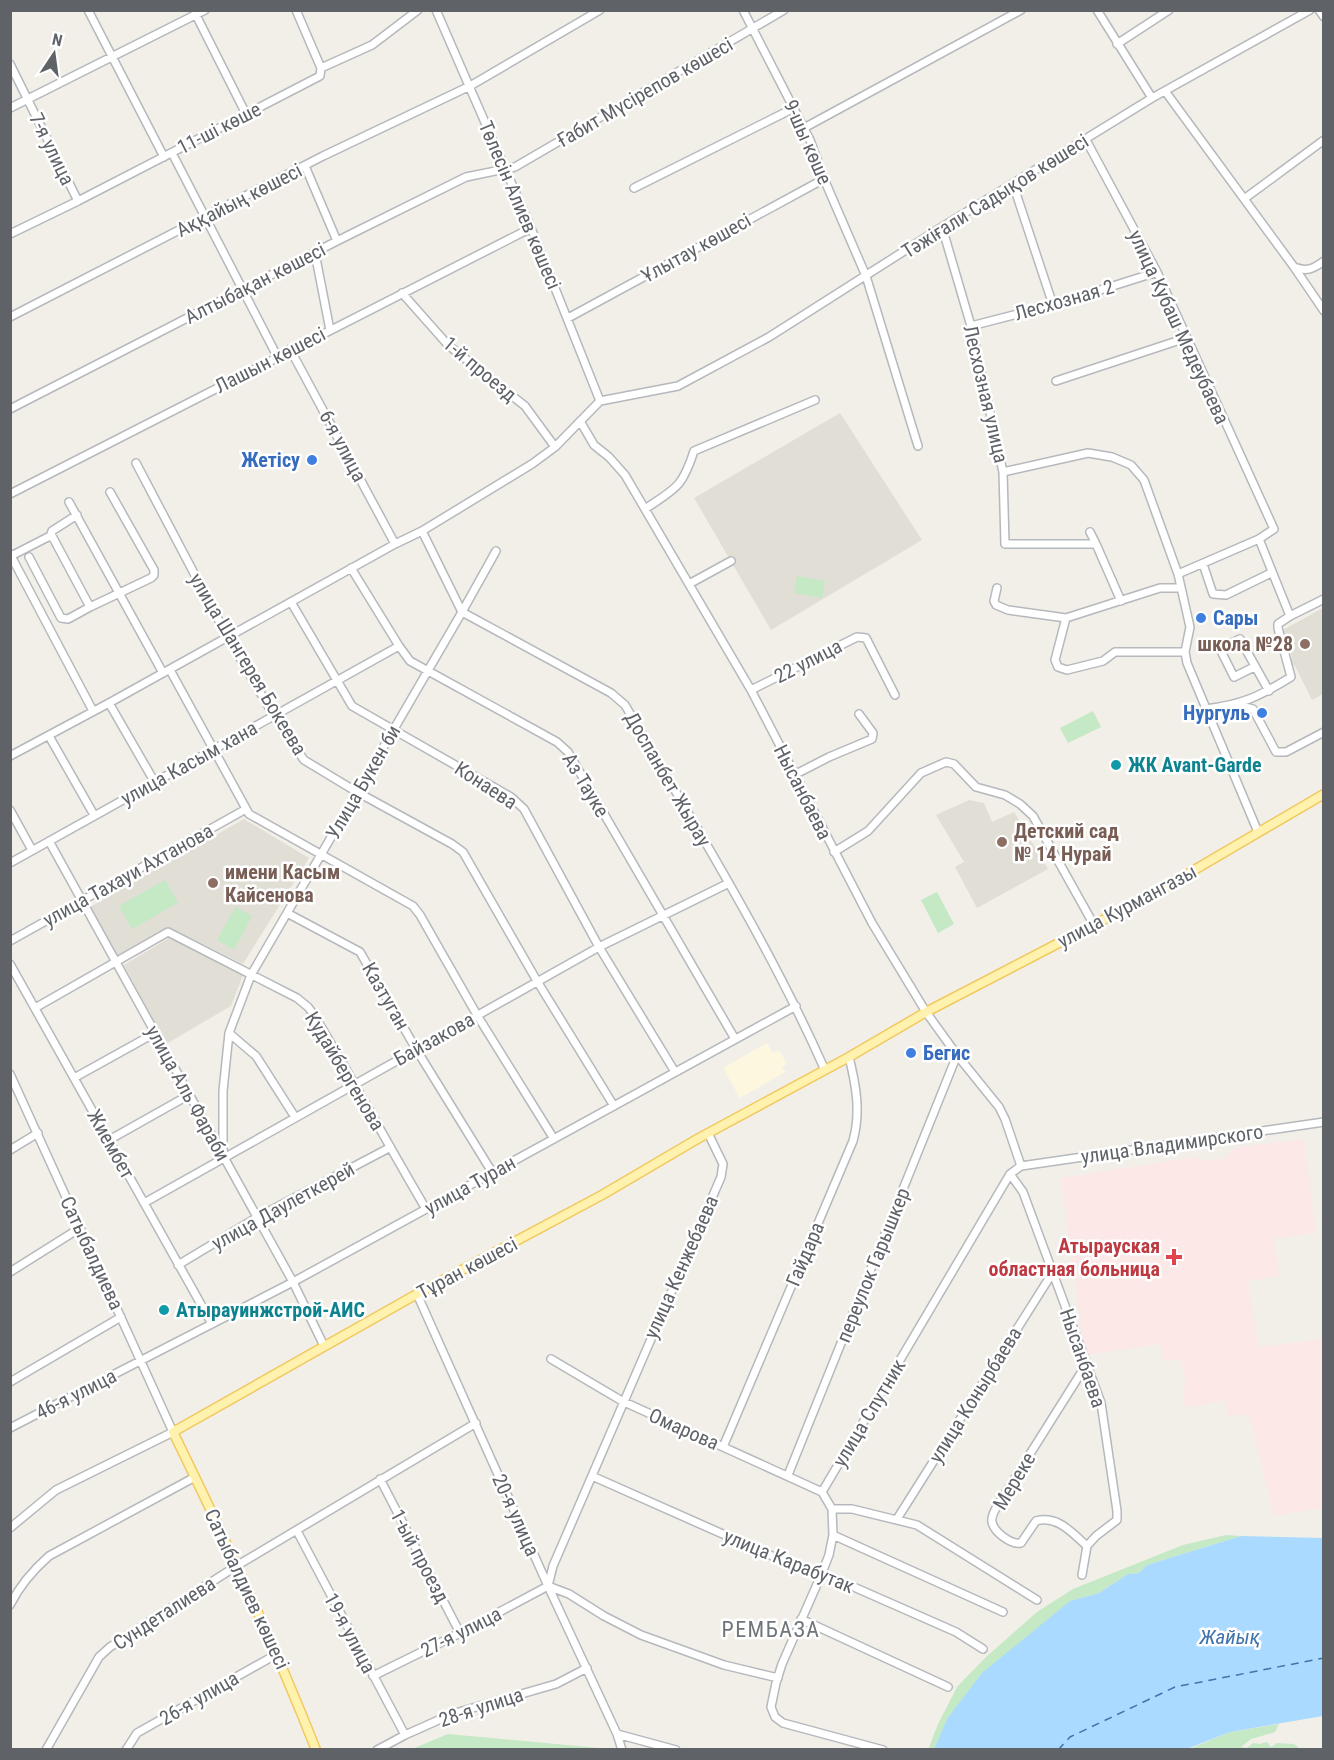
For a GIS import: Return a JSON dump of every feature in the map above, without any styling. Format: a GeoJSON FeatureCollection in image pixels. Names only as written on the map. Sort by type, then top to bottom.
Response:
{"type":"FeatureCollection","features":[{"type":"Feature","properties":{"kind":"main road","name":"улица Курмангазы"},"geometry":{"type":"LineString","coordinates":[[926,1012],[1155,893],[1323,794]]}},
{"type":"Feature","properties":{"kind":"main road","name":"Тұран көшесі"},"geometry":{"type":"LineString","coordinates":[[173,1432],[417,1294],[602,1195],[708,1133],[824,1068],[849,1057],[926,1012]]}},
{"type":"Feature","properties":{"kind":"main road","name":"Сатыбалдиев көшесі"},"geometry":{"type":"LineString","coordinates":[[173,1432],[238,1565],[278,1654],[316,1749]]}},
{"type":"Feature","properties":{"kind":"street"},"geometry":{"type":"LineString","coordinates":[[88,10],[164,157]]}},
{"type":"Feature","properties":{"kind":"street"},"geometry":{"type":"LineString","coordinates":[[10,108],[195,13],[206,10]]}},
{"type":"Feature","properties":{"kind":"street"},"geometry":{"type":"LineString","coordinates":[[296,10],[321,68]]}},
{"type":"Feature","properties":{"kind":"street","name":"11-ші көше"},"geometry":{"type":"LineString","coordinates":[[10,234],[320,76],[321,68],[372,45],[418,10]]}},
{"type":"Feature","properties":{"kind":"street","name":"Төлесін Алиев көшесі"},"geometry":{"type":"LineString","coordinates":[[436,10],[531,228],[600,401]]}},
{"type":"Feature","properties":{"kind":"street","name":"Аққайың көшесі"},"geometry":{"type":"LineString","coordinates":[[10,317],[305,166],[470,86],[600,10]]}},
{"type":"Feature","properties":{"kind":"street","name":"9-шы көше"},"geometry":{"type":"LineString","coordinates":[[743,10],[804,128],[866,276],[918,446]]}},
{"type":"Feature","properties":{"kind":"street","name":"Ғабит Мүсірепов көшесi"},"geometry":{"type":"LineString","coordinates":[[504,169],[516,167],[784,10]]}},
{"type":"Feature","properties":{"kind":"street"},"geometry":{"type":"LineString","coordinates":[[804,128],[1021,10]]}},
{"type":"Feature","properties":{"kind":"street"},"geometry":{"type":"LineString","coordinates":[[1097,10],[1152,98]]}},
{"type":"Feature","properties":{"kind":"street"},"geometry":{"type":"LineString","coordinates":[[1117,44],[1169,10]]}},
{"type":"Feature","properties":{"kind":"street","name":"Тәжіғали Садықов көшесі"},"geometry":{"type":"LineString","coordinates":[[600,401],[682,384],[769,338],[942,227],[1152,98],[1310,10]]}},
{"type":"Feature","properties":{"kind":"street"},"geometry":{"type":"LineString","coordinates":[[1319,10],[1323,16]]}},
{"type":"Feature","properties":{"kind":"street"},"geometry":{"type":"LineString","coordinates":[[195,13],[246,114]]}},
{"type":"Feature","properties":{"kind":"street","name":"7-я улица"},"geometry":{"type":"LineString","coordinates":[[10,64],[78,201]]}},
{"type":"Feature","properties":{"kind":"street"},"geometry":{"type":"LineString","coordinates":[[1165,91],[1294,267],[1323,312]]}},
{"type":"Feature","properties":{"kind":"street"},"geometry":{"type":"LineString","coordinates":[[634,188],[794,108]]}},
{"type":"Feature","properties":{"kind":"street","name":"улица Кубаш Медеубаева"},"geometry":{"type":"LineString","coordinates":[[1086,140],[1157,272],[1274,529],[1259,539]]}},
{"type":"Feature","properties":{"kind":"street"},"geometry":{"type":"LineString","coordinates":[[1244,200],[1323,140]]}},
{"type":"Feature","properties":{"kind":"street"},"geometry":{"type":"LineString","coordinates":[[172,153],[277,356]]}},
{"type":"Feature","properties":{"kind":"street"},"geometry":{"type":"LineString","coordinates":[[305,166],[338,241]]}},
{"type":"Feature","properties":{"kind":"street","name":"Алтыбақан көшесі"},"geometry":{"type":"LineString","coordinates":[[10,409],[466,177],[504,169]]}},
{"type":"Feature","properties":{"kind":"street","name":"Ұлытау көшесi"},"geometry":{"type":"LineString","coordinates":[[568,318],[824,178]]}},
{"type":"Feature","properties":{"kind":"street"},"geometry":{"type":"LineString","coordinates":[[1013,184],[1053,305]]}},
{"type":"Feature","properties":{"kind":"street","name":"Лесхозная улица"},"geometry":{"type":"LineString","coordinates":[[942,227],[971,326],[1003,472],[1088,453],[1112,457],[1131,465],[1144,480],[1178,574],[1190,627],[1185,652],[1187,663],[1258,832]]}},
{"type":"Feature","properties":{"kind":"street","name":"Лашын көшесі"},"geometry":{"type":"LineString","coordinates":[[10,494],[290,349],[531,228]]}},
{"type":"Feature","properties":{"kind":"street"},"geometry":{"type":"LineString","coordinates":[[315,253],[330,330]]}},
{"type":"Feature","properties":{"kind":"street"},"geometry":{"type":"LineString","coordinates":[[1294,267],[1311,270],[1323,261]]}},
{"type":"Feature","properties":{"kind":"street","name":"Лесхозная 2"},"geometry":{"type":"LineString","coordinates":[[971,326],[1053,305],[1157,272]]}},
{"type":"Feature","properties":{"kind":"street","name":"1-й проезд"},"geometry":{"type":"LineString","coordinates":[[402,293],[448,345],[525,406],[555,447]]}},
{"type":"Feature","properties":{"kind":"street"},"geometry":{"type":"LineString","coordinates":[[1056,381],[1186,338]]}},
{"type":"Feature","properties":{"kind":"street","name":"6-я улица"},"geometry":{"type":"LineString","coordinates":[[290,349],[395,544]]}},
{"type":"Feature","properties":{"kind":"street"},"geometry":{"type":"LineString","coordinates":[[645,509],[680,485],[694,451],[814,400]]}},
{"type":"Feature","properties":{"kind":"street"},"geometry":{"type":"LineString","coordinates":[[12,752],[49,736],[109,704],[227,636],[422,531],[532,464],[555,447],[600,401]]}},
{"type":"Feature","properties":{"kind":"street","name":"Нысанбаева"},"geometry":{"type":"LineString","coordinates":[[580,421],[594,445],[609,456],[626,475],[751,690],[872,923],[926,1012],[999,1107],[1021,1166]]}},
{"type":"Feature","properties":{"kind":"street","name":"улица Шангерея Бокеева"},"geometry":{"type":"LineString","coordinates":[[136,463],[227,636],[274,716],[306,763],[453,844],[463,852],[537,981],[614,1106]]}},
{"type":"Feature","properties":{"kind":"street"},"geometry":{"type":"LineString","coordinates":[[1003,472],[1005,544],[1096,544]]}},
{"type":"Feature","properties":{"kind":"street"},"geometry":{"type":"LineString","coordinates":[[28,557],[61,618],[68,619],[151,578],[154,570],[110,492]]}},
{"type":"Feature","properties":{"kind":"street"},"geometry":{"type":"LineString","coordinates":[[69,502],[119,593],[213,748],[251,816],[413,906],[554,1139]]}},
{"type":"Feature","properties":{"kind":"street"},"geometry":{"type":"LineString","coordinates":[[77,515],[52,531],[52,537],[90,608]]}},
{"type":"Feature","properties":{"kind":"street"},"geometry":{"type":"LineString","coordinates":[[422,531],[462,612]]}},
{"type":"Feature","properties":{"kind":"street"},"geometry":{"type":"LineString","coordinates":[[1090,532],[1120,601]]}},
{"type":"Feature","properties":{"kind":"street"},"geometry":{"type":"LineString","coordinates":[[52,537],[11,555],[93,711]]}},
{"type":"Feature","properties":{"kind":"street"},"geometry":{"type":"LineString","coordinates":[[1178,574],[1259,539],[1290,616]]}},
{"type":"Feature","properties":{"kind":"street","name":"Улица Букен би"},"geometry":{"type":"LineString","coordinates":[[223,1157],[224,1091],[230,1033],[250,975],[428,672],[496,551]]}},
{"type":"Feature","properties":{"kind":"street"},"geometry":{"type":"LineString","coordinates":[[689,584],[731,561]]}},
{"type":"Feature","properties":{"kind":"street"},"geometry":{"type":"LineString","coordinates":[[1203,564],[1213,594],[1219,596],[1226,595],[1271,573]]}},
{"type":"Feature","properties":{"kind":"street","name":"Аз Тауке"},"geometry":{"type":"LineString","coordinates":[[351,568],[410,662],[564,747],[735,1039]]}},
{"type":"Feature","properties":{"kind":"street"},"geometry":{"type":"LineString","coordinates":[[997,588],[994,601],[996,605],[1008,610],[1066,618],[1160,588],[1180,588]]}},
{"type":"Feature","properties":{"kind":"street"},"geometry":{"type":"LineString","coordinates":[[1205,709],[1237,705],[1269,691],[1291,677],[1278,624],[1323,599]]}},
{"type":"Feature","properties":{"kind":"street","name":"Конаева"},"geometry":{"type":"LineString","coordinates":[[291,602],[352,706],[517,802],[524,809],[599,947],[675,1072]]}},
{"type":"Feature","properties":{"kind":"street","name":"Доспанбет Жырау"},"geometry":{"type":"LineString","coordinates":[[462,612],[619,698],[625,705],[729,883],[796,1006],[824,1068]]}},
{"type":"Feature","properties":{"kind":"street"},"geometry":{"type":"LineString","coordinates":[[1066,618],[1055,660],[1058,667],[1067,670],[1103,661],[1115,652],[1185,652]]}},
{"type":"Feature","properties":{"kind":"street","name":"22 улица"},"geometry":{"type":"LineString","coordinates":[[751,690],[857,637],[866,638],[895,695]]}},
{"type":"Feature","properties":{"kind":"street"},"geometry":{"type":"LineString","coordinates":[[1254,667],[1234,677],[1220,649],[1240,639],[1269,691]]}},
{"type":"Feature","properties":{"kind":"street","name":"улица Касым хана"},"geometry":{"type":"LineString","coordinates":[[10,863],[399,646]]}},
{"type":"Feature","properties":{"kind":"street"},"geometry":{"type":"LineString","coordinates":[[109,704],[154,781]]}},
{"type":"Feature","properties":{"kind":"street"},"geometry":{"type":"LineString","coordinates":[[1237,705],[1253,709],[1276,752],[1286,752],[1323,732]]}},
{"type":"Feature","properties":{"kind":"street"},"geometry":{"type":"LineString","coordinates":[[794,775],[829,757],[872,740],[873,733],[859,714]]}},
{"type":"Feature","properties":{"kind":"street"},"geometry":{"type":"LineString","coordinates":[[49,736],[94,815]]}},
{"type":"Feature","properties":{"kind":"street"},"geometry":{"type":"LineString","coordinates":[[834,852],[868,831],[921,773],[946,762],[954,764],[976,787],[1005,795],[1034,816],[1094,925]]}},
{"type":"Feature","properties":{"kind":"street","name":"улица Тахауи Ахтанова"},"geometry":{"type":"LineString","coordinates":[[10,941],[246,809]]}},
{"type":"Feature","properties":{"kind":"street"},"geometry":{"type":"LineString","coordinates":[[10,810],[32,850]]}},
{"type":"Feature","properties":{"kind":"street","name":"улица Аль Фараби"},"geometry":{"type":"LineString","coordinates":[[49,841],[293,1282],[324,1346]]}},
{"type":"Feature","properties":{"kind":"street","name":"Байзакова"},"geometry":{"type":"LineString","coordinates":[[144,1203],[599,947],[729,883]]}},
{"type":"Feature","properties":{"kind":"street","name":"Казтуган"},"geometry":{"type":"LineString","coordinates":[[287,914],[360,952],[416,1049],[492,1172]]}},
{"type":"Feature","properties":{"kind":"street","name":"Кудайбергенова"},"geometry":{"type":"LineString","coordinates":[[116,961],[168,932],[297,998],[308,1007],[355,1083],[389,1148],[426,1209]]}},
{"type":"Feature","properties":{"kind":"street"},"geometry":{"type":"LineString","coordinates":[[35,1008],[116,961]]}},
{"type":"Feature","properties":{"kind":"street","name":"Жиембет"},"geometry":{"type":"LineString","coordinates":[[10,964],[212,1324]]}},
{"type":"Feature","properties":{"kind":"street","name":"улица Туран"},"geometry":{"type":"LineString","coordinates":[[142,1360],[293,1282],[796,1006]]}},
{"type":"Feature","properties":{"kind":"street"},"geometry":{"type":"LineString","coordinates":[[74,1078],[155,1033]]}},
{"type":"Feature","properties":{"kind":"street"},"geometry":{"type":"LineString","coordinates":[[230,1033],[256,1056],[295,1117]]}},
{"type":"Feature","properties":{"kind":"street","name":"переулок Гарышкер"},"geometry":{"type":"LineString","coordinates":[[788,1476],[957,1055]]}},
{"type":"Feature","properties":{"kind":"street","name":"Гайдара"},"geometry":{"type":"LineString","coordinates":[[723,1446],[854,1141],[858,1112],[849,1057]]}},
{"type":"Feature","properties":{"kind":"street","name":"Сатыбалдиева"},"geometry":{"type":"LineString","coordinates":[[10,1074],[173,1432]]}},
{"type":"Feature","properties":{"kind":"street"},"geometry":{"type":"LineString","coordinates":[[108,1140],[189,1095]]}},
{"type":"Feature","properties":{"kind":"street","name":"улица Владимирского"},"geometry":{"type":"LineString","coordinates":[[1021,1166],[1323,1122]]}},
{"type":"Feature","properties":{"kind":"street"},"geometry":{"type":"LineString","coordinates":[[10,1150],[38,1133]]}},
{"type":"Feature","properties":{"kind":"street","name":"улица Кенжебаева"},"geometry":{"type":"LineString","coordinates":[[548,1586],[553,1566],[622,1401],[723,1170],[719,1155],[708,1133]]}},
{"type":"Feature","properties":{"kind":"street","name":"улица Даулеткерей"},"geometry":{"type":"LineString","coordinates":[[178,1265],[256,1218],[389,1148]]}},
{"type":"Feature","properties":{"kind":"street","name":"улица Спутник"},"geometry":{"type":"LineString","coordinates":[[822,1492],[1010,1174],[1021,1166]]}},
{"type":"Feature","properties":{"kind":"street","name":"Нысанбаева"},"geometry":{"type":"LineString","coordinates":[[1010,1174],[1023,1192],[1101,1403],[1117,1520],[1087,1546]]}},
{"type":"Feature","properties":{"kind":"street"},"geometry":{"type":"LineString","coordinates":[[10,1272],[80,1228]]}},
{"type":"Feature","properties":{"kind":"street","name":"улица Конырбаева"},"geometry":{"type":"LineString","coordinates":[[897,1519],[1053,1272]]}},
{"type":"Feature","properties":{"kind":"street","name":"20-я улица"},"geometry":{"type":"LineString","coordinates":[[417,1294],[622,1749]]}},
{"type":"Feature","properties":{"kind":"street","name":"46-я улица"},"geometry":{"type":"LineString","coordinates":[[10,1382],[121,1317]]}},
{"type":"Feature","properties":{"kind":"street","name":"Омарова"},"geometry":{"type":"LineString","coordinates":[[551,1359],[622,1401],[822,1492]]}},
{"type":"Feature","properties":{"kind":"street","name":"46-я улица"},"geometry":{"type":"LineString","coordinates":[[10,1428],[142,1360]]}},
{"type":"Feature","properties":{"kind":"street","name":"Мереке"},"geometry":{"type":"LineString","coordinates":[[1086,1365],[996,1508],[992,1518],[993,1525],[1008,1541],[1015,1544],[1022,1543],[1036,1521],[1044,1519],[1060,1523],[1087,1546]]}},
{"type":"Feature","properties":{"kind":"street","name":"Сундеталиева"},"geometry":{"type":"LineString","coordinates":[[46,1749],[99,1657],[110,1647],[238,1565],[476,1423]]}},
{"type":"Feature","properties":{"kind":"street","name":"Тұран көшесі"},"geometry":{"type":"LineString","coordinates":[[10,1528],[56,1490],[173,1432]]}},
{"type":"Feature","properties":{"kind":"street","name":"улица Карабутак"},"geometry":{"type":"LineString","coordinates":[[592,1476],[806,1571],[822,1573],[956,1632],[983,1649]]}},
{"type":"Feature","properties":{"kind":"street"},"geometry":{"type":"LineString","coordinates":[[10,1605],[19,1588],[49,1556],[195,1477]]}},
{"type":"Feature","properties":{"kind":"street","name":"1-ый проезд"},"geometry":{"type":"LineString","coordinates":[[380,1479],[460,1633]]}},
{"type":"Feature","properties":{"kind":"street"},"geometry":{"type":"LineString","coordinates":[[822,1492],[832,1509],[833,1535],[829,1555],[778,1678],[771,1707],[775,1717],[783,1723],[883,1749]]}},
{"type":"Feature","properties":{"kind":"street"},"geometry":{"type":"LineString","coordinates":[[832,1509],[852,1509],[917,1526],[1037,1600]]}},
{"type":"Feature","properties":{"kind":"street","name":"19-я улица"},"geometry":{"type":"LineString","coordinates":[[297,1531],[405,1735]]}},
{"type":"Feature","properties":{"kind":"street"},"geometry":{"type":"LineString","coordinates":[[833,1535],[1003,1612]]}},
{"type":"Feature","properties":{"kind":"street"},"geometry":{"type":"LineString","coordinates":[[1082,1575],[1087,1546]]}},
{"type":"Feature","properties":{"kind":"street"},"geometry":{"type":"LineString","coordinates":[[548,1586],[569,1594],[641,1635],[724,1665],[778,1678]]}},
{"type":"Feature","properties":{"kind":"street","name":"27-я улица"},"geometry":{"type":"LineString","coordinates":[[372,1676],[548,1586]]}},
{"type":"Feature","properties":{"kind":"street"},"geometry":{"type":"LineString","coordinates":[[801,1619],[948,1687]]}},
{"type":"Feature","properties":{"kind":"street","name":"26-я улица"},"geometry":{"type":"LineString","coordinates":[[126,1749],[137,1733],[278,1654]]}},
{"type":"Feature","properties":{"kind":"street","name":"28-я улица"},"geometry":{"type":"LineString","coordinates":[[377,1749],[452,1714],[556,1684],[587,1668]]}},
{"type":"Feature","properties":{"kind":"street"},"geometry":{"type":"LineString","coordinates":[[617,1734],[676,1749]]}},
{"type":"Feature","properties":{"kind":"shaded area"},"geometry":{"type":"Polygon","coordinates":[[[840,413],[922,540],[771,630],[694,498],[840,413]]]}},
{"type":"Feature","properties":{"kind":"shaded area","name":"школа №28"},"geometry":{"type":"Polygon","coordinates":[[[1323,608],[1323,694],[1312,700],[1295,666],[1290,664],[1292,657],[1281,631],[1323,608]]]}},
{"type":"Feature","properties":{"kind":"shaded area"},"geometry":{"type":"Polygon","coordinates":[[[969,800],[984,803],[992,822],[1014,812],[1048,869],[977,908],[955,867],[964,862],[936,815],[969,800]]]}},
{"type":"Feature","properties":{"kind":"shaded area","name":"имени Касым Кайсенова"},"geometry":{"type":"Polygon","coordinates":[[[244,819],[309,858],[243,964],[171,928],[117,956],[90,907],[244,819]]]}},
{"type":"Feature","properties":{"kind":"shaded area"},"geometry":{"type":"Polygon","coordinates":[[[169,938],[243,975],[231,1006],[166,1044],[124,965],[169,938]]]}},
{"type":"Feature","properties":{"kind":"shaded area"},"geometry":{"type":"Polygon","coordinates":[[[767,1043],[773,1053],[779,1050],[787,1064],[782,1067],[785,1072],[740,1098],[723,1068],[767,1043]]]}},
{"type":"Feature","properties":{"kind":"shaded area","name":"Атырауская областная больница"},"geometry":{"type":"Polygon","coordinates":[[[1304,1139],[1316,1233],[1274,1239],[1279,1276],[1248,1281],[1258,1347],[1323,1339],[1323,1508],[1274,1516],[1249,1414],[1228,1416],[1225,1400],[1185,1408],[1182,1388],[1186,1387],[1181,1359],[1163,1361],[1160,1344],[1085,1355],[1061,1178],[1195,1157],[1204,1161],[1225,1158],[1234,1148],[1304,1139]]]}},
{"type":"Feature","properties":{"kind":"green space"},"geometry":{"type":"Polygon","coordinates":[[[797,576],[825,581],[822,598],[794,593],[797,576]]]}},
{"type":"Feature","properties":{"kind":"green space"},"geometry":{"type":"Polygon","coordinates":[[[1093,711],[1101,727],[1068,743],[1060,728],[1093,711]]]}},
{"type":"Feature","properties":{"kind":"green space"},"geometry":{"type":"Polygon","coordinates":[[[165,880],[178,903],[132,929],[119,906],[165,880]]]}},
{"type":"Feature","properties":{"kind":"green space"},"geometry":{"type":"Polygon","coordinates":[[[937,892],[954,924],[938,933],[921,900],[937,892]]]}},
{"type":"Feature","properties":{"kind":"green space"},"geometry":{"type":"Polygon","coordinates":[[[235,907],[252,916],[234,950],[217,940],[235,907]]]}},
{"type":"Feature","properties":{"kind":"green space"},"geometry":{"type":"Polygon","coordinates":[[[1226,1535],[1241,1536],[1147,1565],[1139,1573],[1128,1574],[1099,1593],[1070,1601],[947,1719],[934,1749],[928,1750],[957,1687],[986,1657],[1037,1612],[1073,1589],[1183,1545],[1226,1535]]]}},
{"type":"Feature","properties":{"kind":"green space"},"geometry":{"type":"Polygon","coordinates":[[[1279,1724],[1275,1732],[1251,1739],[1241,1747],[1247,1748],[1253,1743],[1267,1742],[1271,1747],[1277,1743],[1294,1744],[1300,1749],[1187,1750],[1230,1732],[1279,1724]]]}},
{"type":"Feature","properties":{"kind":"green space"},"geometry":{"type":"Polygon","coordinates":[[[448,1734],[609,1749],[412,1749],[448,1734]]]}},
{"type":"Feature","properties":{"kind":"water","name":"Жайық"},"geometry":{"type":"Polygon","coordinates":[[[1241,1536],[1323,1538],[1323,1716],[1230,1732],[1187,1749],[934,1749],[947,1719],[982,1673],[1070,1601],[1099,1593],[1128,1574],[1139,1573],[1147,1565],[1241,1536]]]}},
{"type":"Feature","properties":{"kind":"ferry route"},"geometry":{"type":"LineString","coordinates":[[1058,1750],[1070,1737],[1175,1687],[1324,1658]]}},
{"type":"Feature","properties":{"kind":"place","name":"Жетісу"},"geometry":{"type":"Point","coordinates":[312,460]}},
{"type":"Feature","properties":{"kind":"place","name":"Сары"},"geometry":{"type":"Point","coordinates":[1201,618]}},
{"type":"Feature","properties":{"kind":"place","name":"школа №28"},"geometry":{"type":"Point","coordinates":[1305,644]}},
{"type":"Feature","properties":{"kind":"place","name":"Нургуль"},"geometry":{"type":"Point","coordinates":[1262,713]}},
{"type":"Feature","properties":{"kind":"place","name":"ЖК Avant-Garde"},"geometry":{"type":"Point","coordinates":[1116,765]}},
{"type":"Feature","properties":{"kind":"place","name":"Детский сад № 14 Нурай"},"geometry":{"type":"Point","coordinates":[1002,842]}},
{"type":"Feature","properties":{"kind":"place","name":"имени Касым Кайсенова"},"geometry":{"type":"Point","coordinates":[213,883]}},
{"type":"Feature","properties":{"kind":"place","name":"Бегис"},"geometry":{"type":"Point","coordinates":[911,1053]}},
{"type":"Feature","properties":{"kind":"place","name":"Атырауская областная больница"},"geometry":{"type":"Point","coordinates":[1174,1257]}},
{"type":"Feature","properties":{"kind":"place","name":"Атырауинжстрой-АИС"},"geometry":{"type":"Point","coordinates":[164,1310]}},
{"type":"Feature","properties":{"kind":"district","name":"РЕМБАЗА"},"geometry":{"type":"Point","coordinates":[771,1629]}}]}
